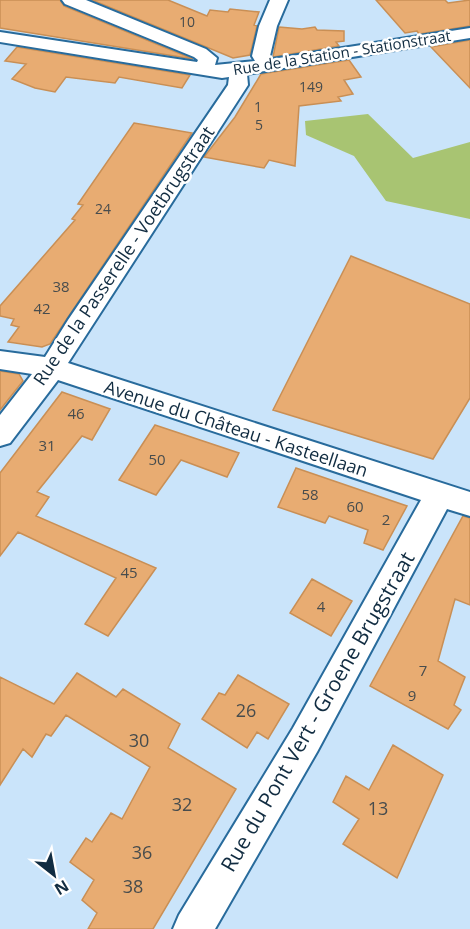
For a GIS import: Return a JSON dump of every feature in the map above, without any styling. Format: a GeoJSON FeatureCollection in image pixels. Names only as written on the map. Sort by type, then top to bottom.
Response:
{"type":"FeatureCollection","features":[{"type":"Feature","properties":{"kind":"street"},"geometry":{"type":"LineString","coordinates":[[71,0],[200,53],[208,58],[204,70]]}},
{"type":"Feature","properties":{"kind":"street"},"geometry":{"type":"LineString","coordinates":[[268,66],[261,56],[268,26],[279,0]]}},
{"type":"Feature","properties":{"kind":"street","name":"Rue de la Station - Stationstraat"},"geometry":{"type":"LineString","coordinates":[[4,43],[204,70],[238,71],[470,33]]}},
{"type":"Feature","properties":{"kind":"street","name":"Rue de la Passerelle - Voetbrugstraat"},"geometry":{"type":"LineString","coordinates":[[0,435],[52,368],[77,326],[238,85],[238,71]]}},
{"type":"Feature","properties":{"kind":"street","name":"Avenue du Château - Kasteellaan"},"geometry":{"type":"LineString","coordinates":[[0,360],[52,368],[455,499]]}},
{"type":"Feature","properties":{"kind":"street","name":"Rue du Pont Vert - Groene Brugstraat"},"geometry":{"type":"LineString","coordinates":[[193,929],[305,740],[455,499]]}},
{"type":"Feature","properties":{"kind":"green space"},"geometry":{"type":"Polygon","coordinates":[[[368,114],[413,158],[470,142],[470,219],[386,201],[354,156],[306,135],[305,121],[368,114]]]}},
{"type":"Feature","properties":{"kind":"building"},"geometry":{"type":"Polygon","coordinates":[[[0,0],[60,0],[64,6],[193,59],[0,28],[0,0]]]}},
{"type":"Feature","properties":{"kind":"building"},"geometry":{"type":"Polygon","coordinates":[[[92,0],[168,0],[207,16],[210,10],[228,12],[230,9],[259,12],[254,25],[257,26],[250,55],[233,58],[92,0]]]}},
{"type":"Feature","properties":{"kind":"building"},"geometry":{"type":"Polygon","coordinates":[[[376,0],[445,0],[448,3],[470,0],[470,26],[419,34],[417,31],[405,33],[376,0]]]}},
{"type":"Feature","properties":{"kind":"building"},"geometry":{"type":"Polygon","coordinates":[[[279,27],[302,29],[315,27],[317,30],[344,31],[344,41],[336,42],[339,46],[273,57],[279,27]]]}},
{"type":"Feature","properties":{"kind":"building"},"geometry":{"type":"Polygon","coordinates":[[[470,40],[470,88],[431,47],[470,40]]]}},
{"type":"Feature","properties":{"kind":"building"},"geometry":{"type":"Polygon","coordinates":[[[17,47],[190,75],[182,88],[119,77],[115,83],[66,77],[55,92],[35,88],[12,79],[26,64],[5,61],[17,47]]]}},
{"type":"Feature","properties":{"kind":"building"},"geometry":{"type":"Polygon","coordinates":[[[349,60],[361,77],[344,80],[353,94],[338,97],[341,101],[299,106],[295,166],[269,160],[264,168],[204,157],[235,117],[261,74],[349,60]]]}},
{"type":"Feature","properties":{"kind":"building"},"geometry":{"type":"Polygon","coordinates":[[[134,123],[192,133],[50,344],[42,347],[8,342],[19,327],[11,325],[14,319],[0,316],[0,306],[75,220],[72,219],[83,205],[78,204],[134,123]]]}},
{"type":"Feature","properties":{"kind":"building"},"geometry":{"type":"Polygon","coordinates":[[[351,256],[470,304],[470,398],[433,459],[273,410],[351,256]]]}},
{"type":"Feature","properties":{"kind":"building"},"geometry":{"type":"Polygon","coordinates":[[[0,371],[19,374],[23,381],[0,410],[0,371]]]}},
{"type":"Feature","properties":{"kind":"building"},"geometry":{"type":"Polygon","coordinates":[[[62,392],[110,409],[92,440],[82,436],[37,492],[49,497],[36,516],[156,568],[108,636],[85,624],[116,578],[18,532],[0,556],[0,473],[62,392]]]}},
{"type":"Feature","properties":{"kind":"building"},"geometry":{"type":"Polygon","coordinates":[[[155,425],[239,453],[227,477],[181,460],[156,495],[119,480],[155,425]]]}},
{"type":"Feature","properties":{"kind":"building"},"geometry":{"type":"Polygon","coordinates":[[[296,468],[407,506],[383,550],[364,543],[368,530],[329,516],[325,523],[278,507],[296,468]]]}},
{"type":"Feature","properties":{"kind":"building"},"geometry":{"type":"Polygon","coordinates":[[[463,516],[470,518],[470,605],[455,599],[438,661],[465,677],[454,705],[461,710],[448,729],[370,686],[463,516]]]}},
{"type":"Feature","properties":{"kind":"building"},"geometry":{"type":"Polygon","coordinates":[[[312,579],[352,601],[331,636],[290,613],[312,579]]]}},
{"type":"Feature","properties":{"kind":"building"},"geometry":{"type":"Polygon","coordinates":[[[77,673],[116,697],[123,689],[180,724],[168,748],[236,789],[153,929],[88,929],[97,913],[82,900],[94,880],[70,862],[86,838],[92,842],[111,813],[122,819],[150,767],[66,715],[51,736],[46,734],[32,757],[23,749],[0,785],[0,677],[54,704],[77,673]]]}},
{"type":"Feature","properties":{"kind":"building"},"geometry":{"type":"Polygon","coordinates":[[[238,675],[289,704],[268,739],[257,732],[247,748],[202,719],[219,693],[225,695],[238,675]]]}},
{"type":"Feature","properties":{"kind":"building"},"geometry":{"type":"Polygon","coordinates":[[[393,745],[443,775],[397,878],[343,844],[359,819],[333,802],[346,776],[369,790],[393,745]]]}}]}
